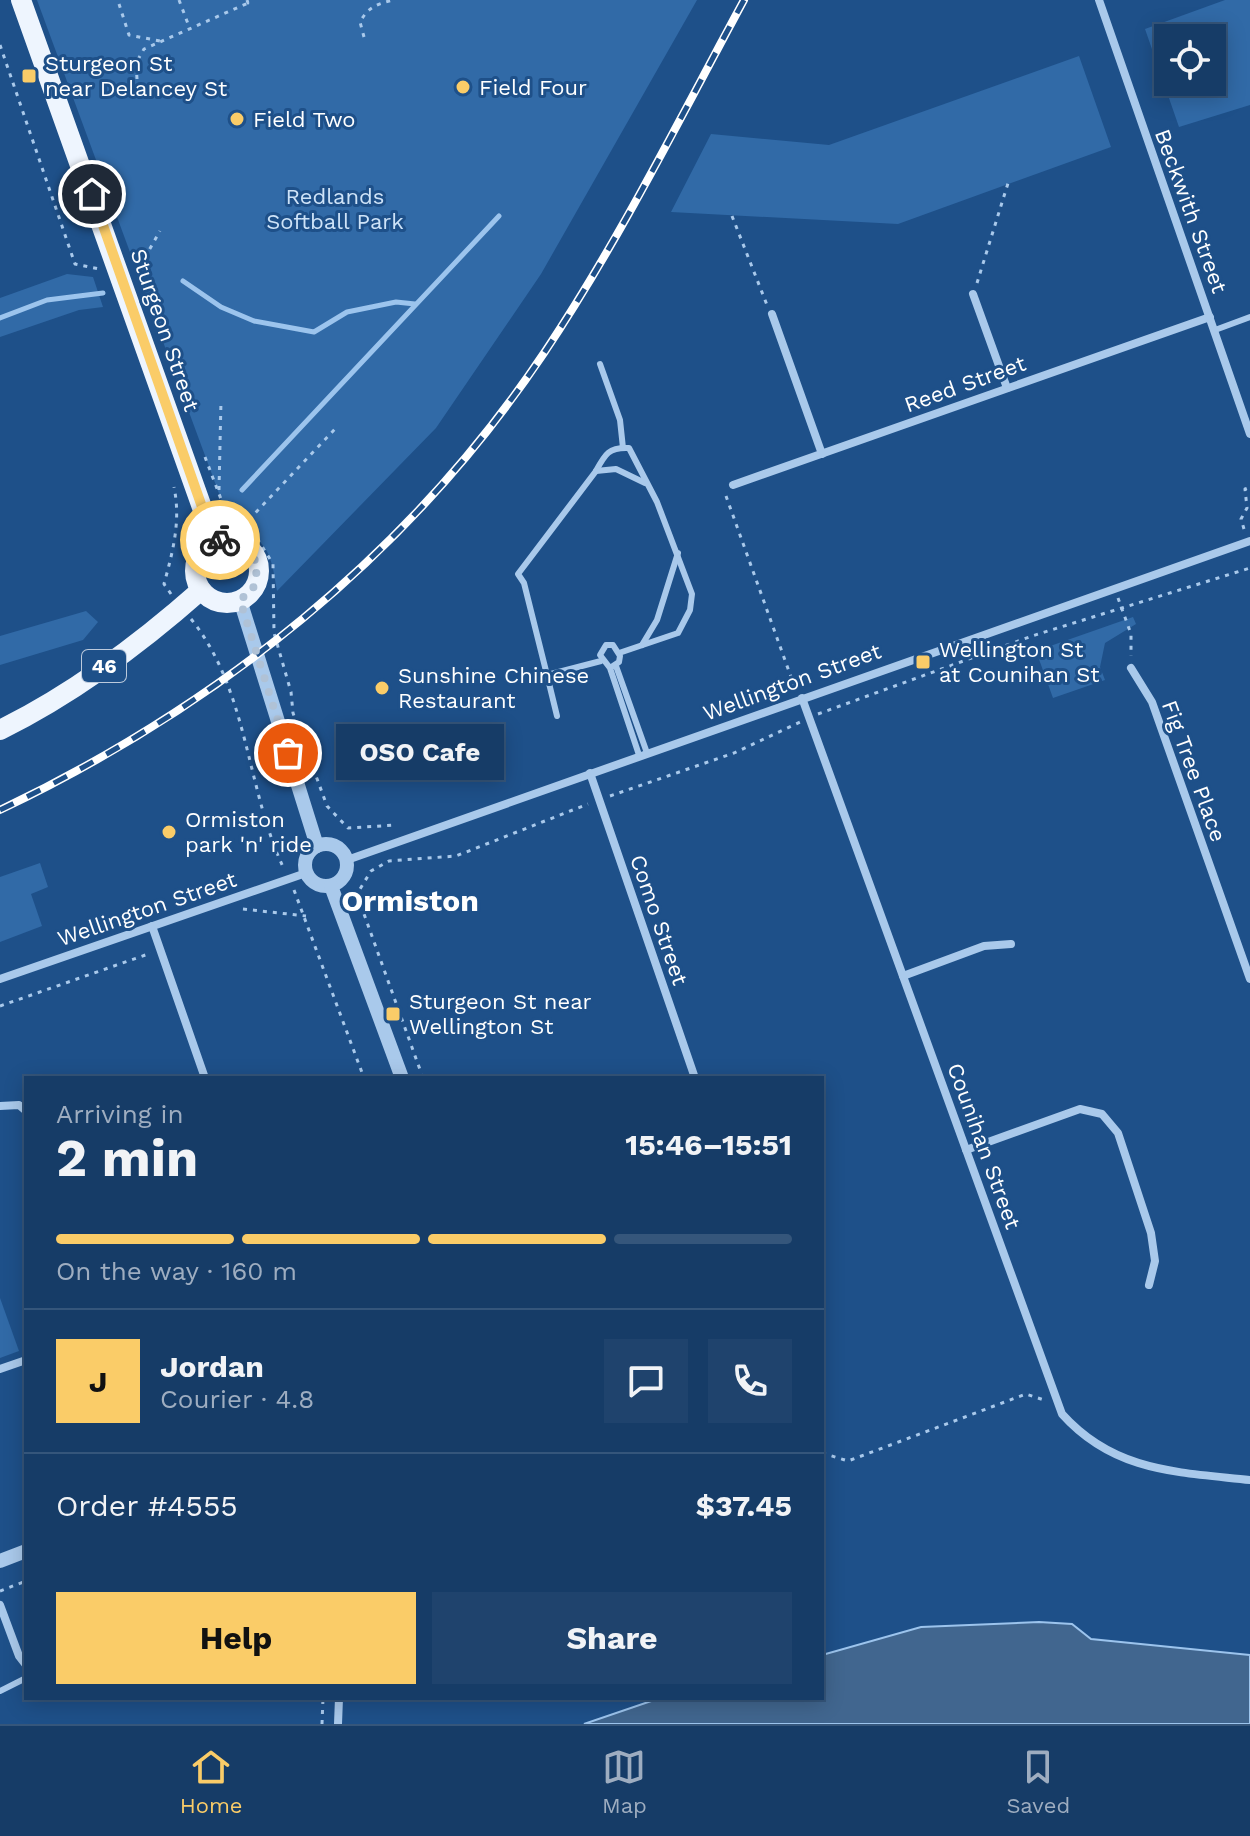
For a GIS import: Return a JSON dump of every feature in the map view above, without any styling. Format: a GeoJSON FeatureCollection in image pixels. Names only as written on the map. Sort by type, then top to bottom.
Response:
{"type":"FeatureCollection","features":[{"type":"Feature","properties":{"kind":"main road","name":"Sturgeon Street"},"geometry":{"type":"LineString","coordinates":[[21,0],[214,541]]}},
{"type":"Feature","properties":{"kind":"main road"},"geometry":{"type":"LineString","coordinates":[[214,541],[238,541],[256,557],[257,582],[240,600],[219,602],[201,590],[195,572],[196,563],[214,541]]}},
{"type":"Feature","properties":{"kind":"main road","name":"46"},"geometry":{"type":"LineString","coordinates":[[0,730],[53,704],[201,590]]}},
{"type":"Feature","properties":{"kind":"street","name":"Beckwith Street"},"geometry":{"type":"LineString","coordinates":[[1099,0],[1250,434]]}},
{"type":"Feature","properties":{"kind":"street"},"geometry":{"type":"LineString","coordinates":[[973,294],[1007,388]]}},
{"type":"Feature","properties":{"kind":"street"},"geometry":{"type":"LineString","coordinates":[[772,314],[822,454]]}},
{"type":"Feature","properties":{"kind":"street","name":"Reed Street"},"geometry":{"type":"LineString","coordinates":[[733,485],[1210,317]]}},
{"type":"Feature","properties":{"kind":"street","name":"Wellington Street"},"geometry":{"type":"LineString","coordinates":[[347,860],[1248,541]]}},
{"type":"Feature","properties":{"kind":"street"},"geometry":{"type":"LineString","coordinates":[[240,600],[317,846]]}},
{"type":"Feature","properties":{"kind":"street","name":"Fig Tree Place"},"geometry":{"type":"LineString","coordinates":[[1131,668],[1152,702],[1250,979]]}},
{"type":"Feature","properties":{"kind":"street","name":"Counihan Street"},"geometry":{"type":"LineString","coordinates":[[802,698],[1062,1414],[1083,1437],[1154,1470],[1250,1480]]}},
{"type":"Feature","properties":{"kind":"street","name":"Como Street"},"geometry":{"type":"LineString","coordinates":[[590,773],[694,1076]]}},
{"type":"Feature","properties":{"kind":"street"},"geometry":{"type":"LineString","coordinates":[[317,846],[335,846],[347,860],[344,876],[331,886],[316,884],[306,873],[307,857],[317,846]]}},
{"type":"Feature","properties":{"kind":"street","name":"Wellington Street"},"geometry":{"type":"LineString","coordinates":[[0,979],[306,873]]}},
{"type":"Feature","properties":{"kind":"street"},"geometry":{"type":"LineString","coordinates":[[331,886],[401,1076]]}},
{"type":"Feature","properties":{"kind":"street"},"geometry":{"type":"LineString","coordinates":[[152,926],[204,1076]]}},
{"type":"Feature","properties":{"kind":"street"},"geometry":{"type":"LineString","coordinates":[[903,976],[984,946],[1011,944]]}},
{"type":"Feature","properties":{"kind":"street"},"geometry":{"type":"LineString","coordinates":[[0,1106],[19,1105],[24,1109]]}},
{"type":"Feature","properties":{"kind":"street"},"geometry":{"type":"LineString","coordinates":[[966,1150],[1080,1109],[1102,1114],[1118,1133],[1151,1233],[1155,1261],[1149,1285]]}},
{"type":"Feature","properties":{"kind":"street"},"geometry":{"type":"LineString","coordinates":[[0,1369],[24,1361]]}},
{"type":"Feature","properties":{"kind":"street"},"geometry":{"type":"LineString","coordinates":[[0,1561],[24,1552]]}},
{"type":"Feature","properties":{"kind":"street"},"geometry":{"type":"LineString","coordinates":[[0,1605],[24,1662]]}},
{"type":"Feature","properties":{"kind":"street"},"geometry":{"type":"LineString","coordinates":[[338,1724],[339,1700]]}},
{"type":"Feature","properties":{"kind":"lane"},"geometry":{"type":"LineString","coordinates":[[1215,330],[1250,317]]}},
{"type":"Feature","properties":{"kind":"lane"},"geometry":{"type":"LineString","coordinates":[[600,364],[620,420],[623,448]]}},
{"type":"Feature","properties":{"kind":"lane"},"geometry":{"type":"LineString","coordinates":[[557,716],[524,583],[518,574],[596,471],[605,453],[629,448],[678,553],[692,594],[690,610],[678,633],[663,641],[619,653],[613,667],[643,754]]}},
{"type":"Feature","properties":{"kind":"lane"},"geometry":{"type":"LineString","coordinates":[[596,471],[616,469],[633,474],[648,485]]}},
{"type":"Feature","properties":{"kind":"lane"},"geometry":{"type":"LineString","coordinates":[[642,645],[657,620],[678,553]]}},
{"type":"Feature","properties":{"kind":"lane"},"geometry":{"type":"LineString","coordinates":[[601,661],[601,650],[606,645],[613,645],[619,653]]}},
{"type":"Feature","properties":{"kind":"lane"},"geometry":{"type":"LineString","coordinates":[[547,675],[601,661],[613,667]]}},
{"type":"Feature","properties":{"kind":"lane"},"geometry":{"type":"LineString","coordinates":[[0,1691],[24,1679]]}},
{"type":"Feature","properties":{"kind":"path"},"geometry":{"type":"LineString","coordinates":[[179,0],[190,29]]}},
{"type":"Feature","properties":{"kind":"path"},"geometry":{"type":"LineString","coordinates":[[137,79],[136,63],[144,49],[254,0]]}},
{"type":"Feature","properties":{"kind":"path"},"geometry":{"type":"LineString","coordinates":[[364,37],[360,22],[365,13],[373,6],[393,0]]}},
{"type":"Feature","properties":{"kind":"path"},"geometry":{"type":"LineString","coordinates":[[119,4],[129,35],[160,41]]}},
{"type":"Feature","properties":{"kind":"path"},"geometry":{"type":"LineString","coordinates":[[0,45],[75,264],[101,269]]}},
{"type":"Feature","properties":{"kind":"path"},"geometry":{"type":"LineString","coordinates":[[973,294],[1009,180]]}},
{"type":"Feature","properties":{"kind":"path"},"geometry":{"type":"LineString","coordinates":[[732,216],[758,290],[772,314]]}},
{"type":"Feature","properties":{"kind":"path"},"geometry":{"type":"LineString","coordinates":[[140,278],[144,259],[160,231]]}},
{"type":"Feature","properties":{"kind":"path"},"geometry":{"type":"LineString","coordinates":[[219,494],[221,400]]}},
{"type":"Feature","properties":{"kind":"path"},"geometry":{"type":"LineString","coordinates":[[242,527],[335,429]]}},
{"type":"Feature","properties":{"kind":"path"},"geometry":{"type":"LineString","coordinates":[[204,456],[229,514],[255,535],[273,564],[274,633],[291,692],[293,713],[327,806],[348,828],[396,825]]}},
{"type":"Feature","properties":{"kind":"path"},"geometry":{"type":"LineString","coordinates":[[174,484],[179,510],[164,584],[220,665],[265,810],[269,838],[306,916],[363,1076]]}},
{"type":"Feature","properties":{"kind":"path"},"geometry":{"type":"LineString","coordinates":[[733,485],[723,488],[790,679],[802,698]]}},
{"type":"Feature","properties":{"kind":"path"},"geometry":{"type":"LineString","coordinates":[[1248,541],[1241,519],[1247,508],[1245,489],[1250,487]]}},
{"type":"Feature","properties":{"kind":"path"},"geometry":{"type":"LineString","coordinates":[[422,1076],[364,914],[360,889],[371,871],[389,861],[456,856],[599,800],[734,753],[809,717],[1121,606],[1250,568]]}},
{"type":"Feature","properties":{"kind":"path"},"geometry":{"type":"LineString","coordinates":[[1114,587],[1131,634],[1131,668]]}},
{"type":"Feature","properties":{"kind":"path"},"geometry":{"type":"LineString","coordinates":[[206,907],[306,916]]}},
{"type":"Feature","properties":{"kind":"path"},"geometry":{"type":"LineString","coordinates":[[0,1006],[160,949]]}},
{"type":"Feature","properties":{"kind":"path"},"geometry":{"type":"LineString","coordinates":[[824,1454],[848,1461],[1026,1394],[1043,1400],[1056,1396]]}},
{"type":"Feature","properties":{"kind":"path"},"geometry":{"type":"LineString","coordinates":[[0,1591],[24,1582]]}},
{"type":"Feature","properties":{"kind":"path"},"geometry":{"type":"LineString","coordinates":[[322,1724],[323,1700]]}},
{"type":"Feature","properties":{"kind":"green space","name":"Redlands Softball Park"},"geometry":{"type":"Polygon","coordinates":[[[37,0],[697,0],[541,274],[436,428],[277,591],[266,549],[253,536],[231,526],[37,0]]]}},
{"type":"Feature","properties":{"kind":"green space"},"geometry":{"type":"Polygon","coordinates":[[[1225,0],[1250,0],[1250,105],[1179,127],[1168,96],[1226,96],[1226,24],[1159,24],[1225,0]]]}},
{"type":"Feature","properties":{"kind":"green space"},"geometry":{"type":"Polygon","coordinates":[[[1154,26],[1154,55],[1145,29],[1154,26]]]}},
{"type":"Feature","properties":{"kind":"green space"},"geometry":{"type":"Polygon","coordinates":[[[1079,56],[1111,147],[898,224],[671,212],[711,134],[829,145],[1079,56]]]}},
{"type":"Feature","properties":{"kind":"green space"},"geometry":{"type":"Polygon","coordinates":[[[67,274],[93,277],[103,307],[79,310],[0,337],[0,298],[67,274]]]}},
{"type":"Feature","properties":{"kind":"green space"},"geometry":{"type":"Polygon","coordinates":[[[86,611],[98,622],[83,640],[0,665],[0,636],[86,611]]]}},
{"type":"Feature","properties":{"kind":"green space"},"geometry":{"type":"Polygon","coordinates":[[[1133,617],[1136,624],[1105,643],[1100,667],[1105,680],[1053,698],[1036,651],[1133,617]]]}},
{"type":"Feature","properties":{"kind":"green space"},"geometry":{"type":"Polygon","coordinates":[[[40,863],[48,887],[31,894],[42,926],[0,942],[0,877],[40,863]]]}},
{"type":"Feature","properties":{"kind":"green space"},"geometry":{"type":"Polygon","coordinates":[[[0,1298],[19,1351],[0,1358],[0,1298]]]}},
{"type":"Feature","properties":{"kind":"shaded area"},"geometry":{"type":"Polygon","coordinates":[[[1039,1622],[1072,1624],[1091,1639],[1250,1655],[1250,1724],[584,1724],[654,1700],[824,1700],[824,1654],[921,1627],[1039,1622]]]}},
{"type":"Feature","properties":{"kind":"waterway"},"geometry":{"type":"LineString","coordinates":[[242,490],[499,216]]}},
{"type":"Feature","properties":{"kind":"waterway"},"geometry":{"type":"LineString","coordinates":[[183,281],[221,307],[254,321],[314,332],[347,312],[396,302],[415,304]]}},
{"type":"Feature","properties":{"kind":"waterway"},"geometry":{"type":"LineString","coordinates":[[0,318],[47,300],[103,293]]}},
{"type":"Feature","properties":{"kind":"railway"},"geometry":{"type":"LineString","coordinates":[[0,810],[80,769],[158,723],[232,673],[303,618],[370,559],[433,495],[491,426],[572,311],[648,179],[744,0]]}},
{"type":"Feature","properties":{"kind":"way so far"},"geometry":{"type":"LineString","coordinates":[[220,540],[238,541],[256,557],[257,582],[240,600],[288,753]]}},
{"type":"Feature","properties":{"kind":"place","name":"Sturgeon St near Delancey St"},"geometry":{"type":"Point","coordinates":[29,76]}},
{"type":"Feature","properties":{"kind":"place","name":"Field Four"},"geometry":{"type":"Point","coordinates":[463,87]}},
{"type":"Feature","properties":{"kind":"place","name":"Field Two"},"geometry":{"type":"Point","coordinates":[237,119]}},
{"type":"Feature","properties":{"kind":"place","name":"Wellington St at Counihan St"},"geometry":{"type":"Point","coordinates":[923,662]}},
{"type":"Feature","properties":{"kind":"place","name":"Sunshine Chinese Restaurant"},"geometry":{"type":"Point","coordinates":[382,688]}},
{"type":"Feature","properties":{"kind":"place","name":"OSO Cafe"},"geometry":{"type":"Point","coordinates":[288,753]}},
{"type":"Feature","properties":{"kind":"place","name":"Ormiston park 'n' ride"},"geometry":{"type":"Point","coordinates":[169,832]}},
{"type":"Feature","properties":{"kind":"place","name":"Sturgeon St near Wellington St"},"geometry":{"type":"Point","coordinates":[393,1014]}},
{"type":"Feature","properties":{"kind":"district","name":"Ormiston"},"geometry":{"type":"Point","coordinates":[410,900]}},
{"type":"Feature","properties":{"kind":"route"},"geometry":{"type":"LineString","coordinates":[[92,194],[214,541],[220,540]]}}]}
